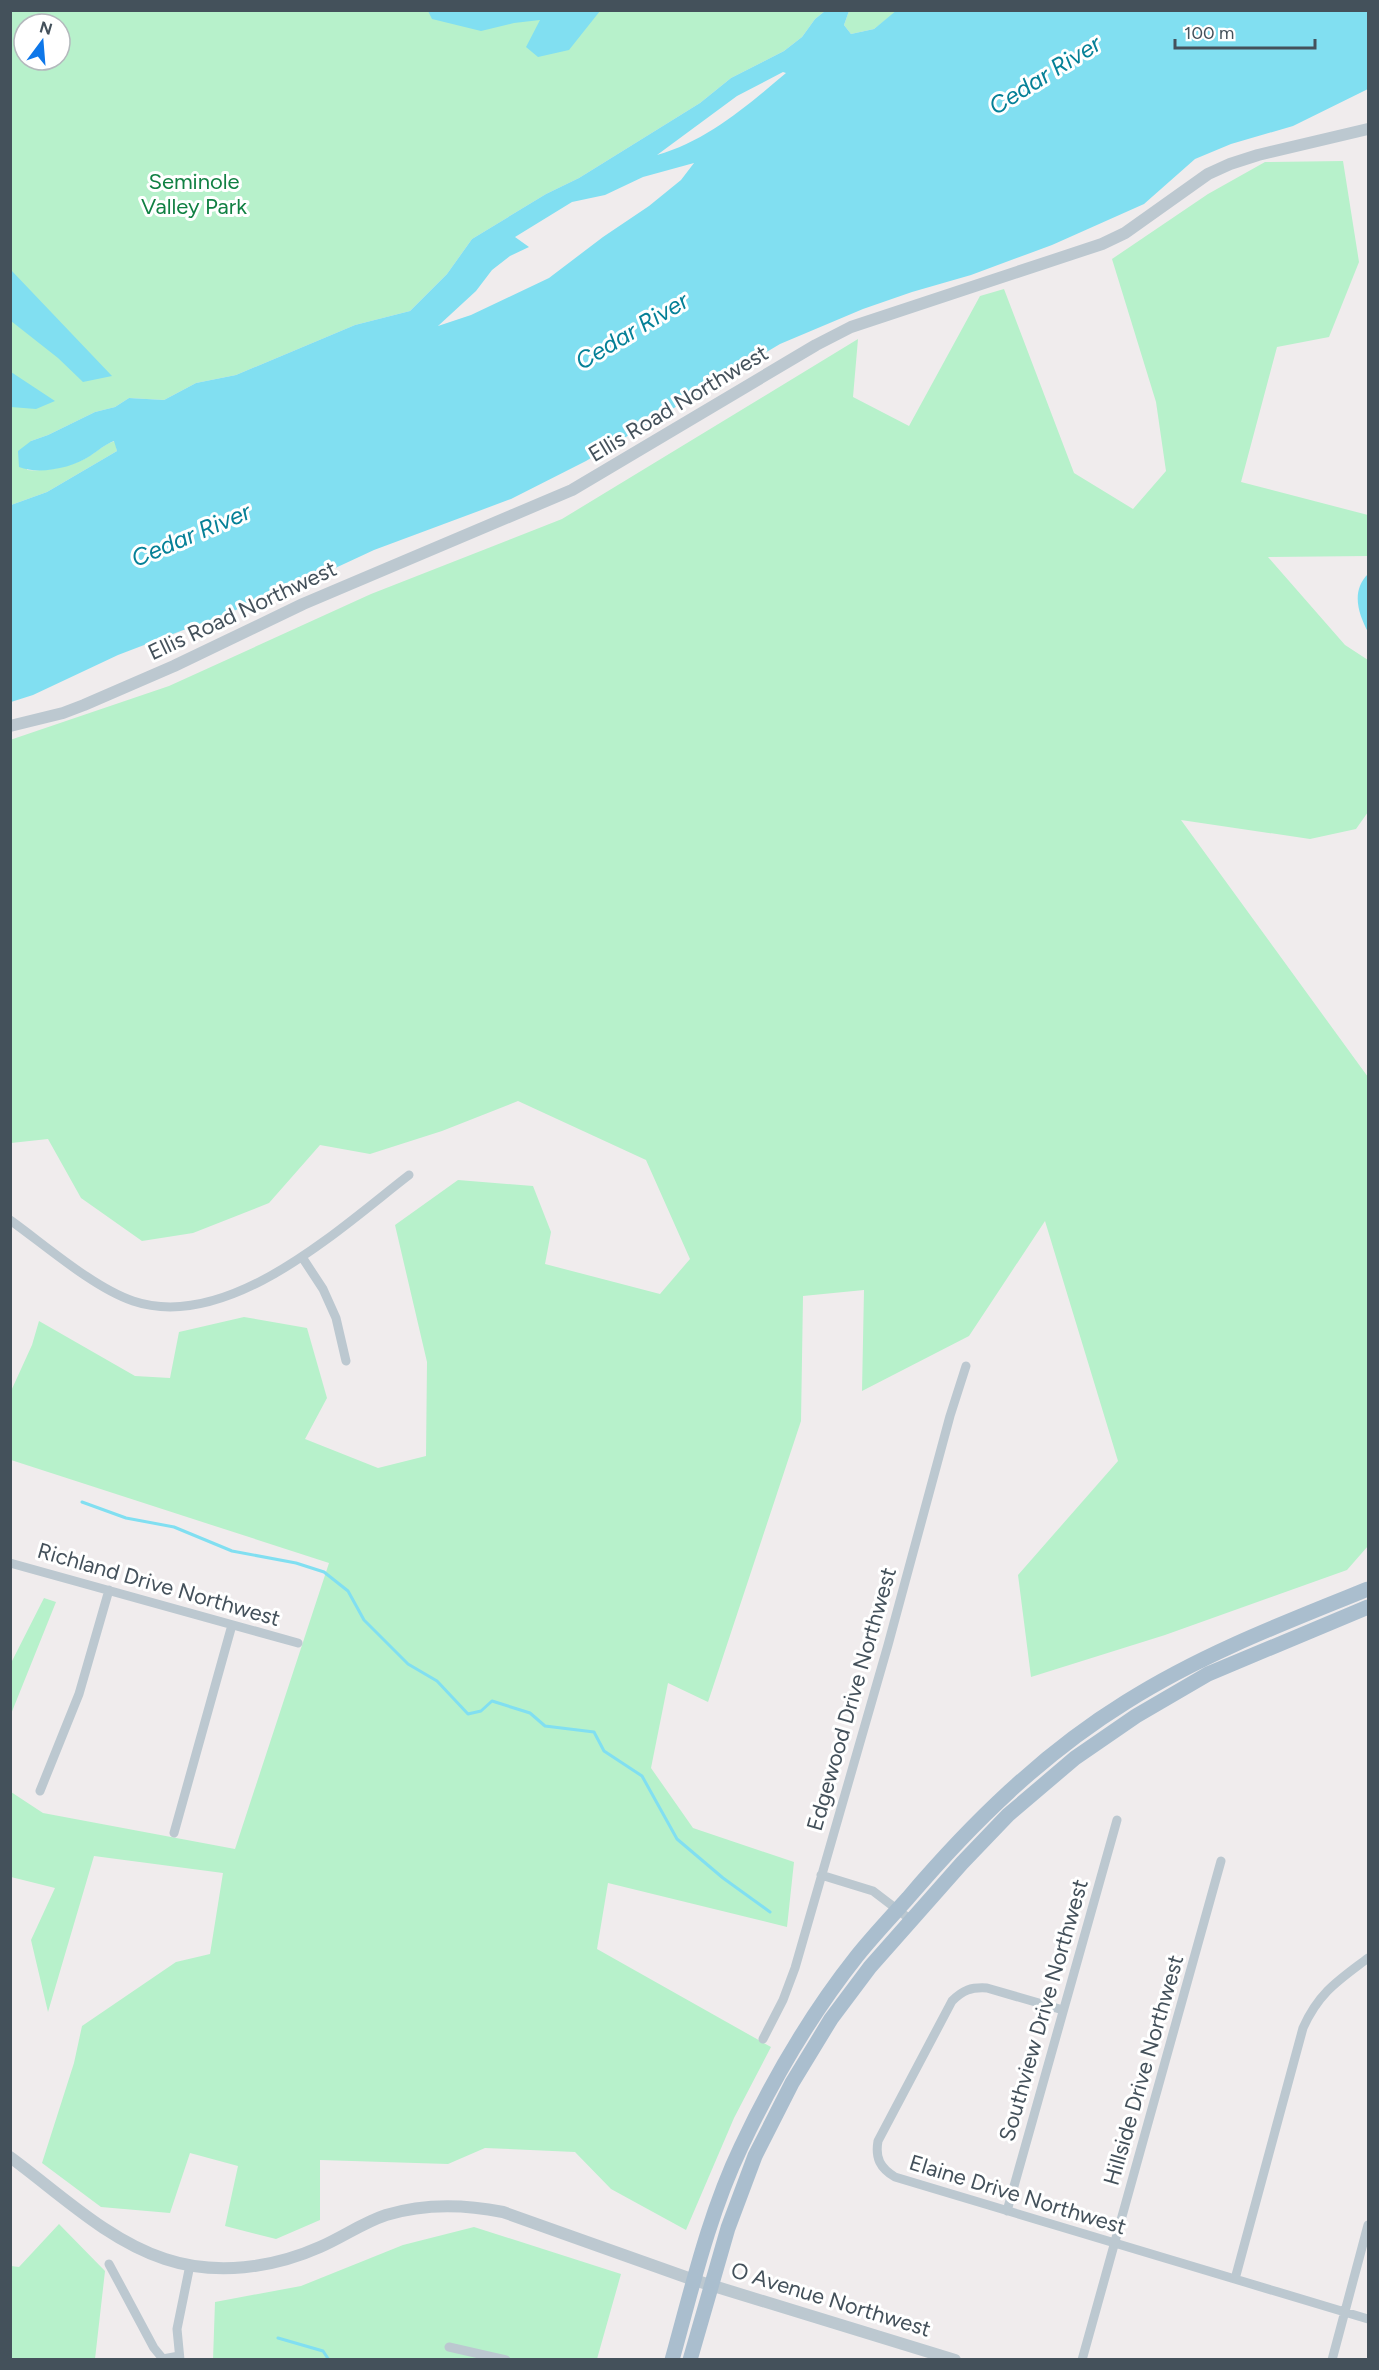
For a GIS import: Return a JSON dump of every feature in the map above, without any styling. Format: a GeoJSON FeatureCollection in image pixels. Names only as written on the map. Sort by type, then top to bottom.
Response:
{"type":"FeatureCollection","features":[{"type":"Feature","properties":{"kind":"main road"},"geometry":{"type":"LineString","coordinates":[[672,2360],[713,2216],[740,2148],[776,2077],[816,2011],[857,1956],[946,1853],[1028,1774],[1095,1722],[1127,1701],[1199,1660],[1368,1589]]}},
{"type":"Feature","properties":{"kind":"main road"},"geometry":{"type":"LineString","coordinates":[[690,2360],[728,2228],[756,2156],[792,2084],[831,2019],[870,1967],[911,1920],[1008,1815],[1075,1758],[1105,1737],[1208,1674],[1368,1607]]}},
{"type":"Feature","properties":{"kind":"street","name":"Ellis Road Northwest"},"geometry":{"type":"LineString","coordinates":[[10,726],[63,713],[84,705],[174,666],[303,604],[572,490],[816,345],[851,327],[1102,243],[1125,233],[1209,174],[1230,164],[1258,154],[1368,129]]}},
{"type":"Feature","properties":{"kind":"street"},"geometry":{"type":"LineString","coordinates":[[10,1220],[108,1290],[132,1300],[164,1307],[192,1306],[225,1297],[302,1257],[409,1175]]}},
{"type":"Feature","properties":{"kind":"street"},"geometry":{"type":"LineString","coordinates":[[302,1257],[323,1289],[336,1317],[346,1361]]}},
{"type":"Feature","properties":{"kind":"street","name":"Edgewood Drive Northwest"},"geometry":{"type":"LineString","coordinates":[[764,2039],[788,1990],[966,1366]]}},
{"type":"Feature","properties":{"kind":"street","name":"Richland Drive Northwest"},"geometry":{"type":"LineString","coordinates":[[10,1563],[298,1643]]}},
{"type":"Feature","properties":{"kind":"street"},"geometry":{"type":"LineString","coordinates":[[40,1791],[79,1694],[109,1590]]}},
{"type":"Feature","properties":{"kind":"street"},"geometry":{"type":"LineString","coordinates":[[174,1833],[232,1625]]}},
{"type":"Feature","properties":{"kind":"street","name":"Southview Drive Northwest"},"geometry":{"type":"LineString","coordinates":[[1006,2211],[1116,1820]]}},
{"type":"Feature","properties":{"kind":"street","name":"Hillside Drive Northwest"},"geometry":{"type":"LineString","coordinates":[[1082,2360],[1221,1861]]}},
{"type":"Feature","properties":{"kind":"street"},"geometry":{"type":"LineString","coordinates":[[821,1875],[873,1891],[911,1920]]}},
{"type":"Feature","properties":{"kind":"street"},"geometry":{"type":"LineString","coordinates":[[1234,2279],[1303,2028],[1312,2008],[1321,1996],[1368,1958]]}},
{"type":"Feature","properties":{"kind":"street","name":"Elaine Drive Northwest"},"geometry":{"type":"LineString","coordinates":[[1063,2010],[987,1988],[974,1987],[962,1991],[952,2001],[878,2141],[877,2157],[886,2172],[895,2177],[1006,2211],[1368,2319]]}},
{"type":"Feature","properties":{"kind":"street","name":"O Avenue Northwest"},"geometry":{"type":"LineString","coordinates":[[10,2157],[102,2226],[133,2245],[165,2259],[190,2265],[241,2268],[281,2261],[323,2246],[365,2223],[386,2215],[416,2208],[449,2205],[477,2207],[503,2212],[694,2280],[956,2360]]}},
{"type":"Feature","properties":{"kind":"street"},"geometry":{"type":"LineString","coordinates":[[1332,2360],[1368,2225]]}},
{"type":"Feature","properties":{"kind":"street"},"geometry":{"type":"LineString","coordinates":[[109,2264],[154,2348],[163,2359],[180,2358],[177,2329],[190,2265]]}},
{"type":"Feature","properties":{"kind":"street"},"geometry":{"type":"LineString","coordinates":[[449,2347],[506,2360]]}},
{"type":"Feature","properties":{"kind":"green space","name":"Seminole Valley Park"},"geometry":{"type":"Polygon","coordinates":[[[10,11],[825,11],[815,19],[802,37],[784,51],[731,78],[700,103],[579,178],[546,194],[472,239],[447,274],[410,311],[355,325],[236,375],[196,383],[164,400],[129,398],[115,407],[95,412],[31,441],[27,470],[43,470],[69,465],[115,441],[117,451],[47,492],[11,505],[10,11]]]}},
{"type":"Feature","properties":{"kind":"green space"},"geometry":{"type":"Polygon","coordinates":[[[849,11],[897,11],[874,29],[851,34],[844,25],[849,11]]]}},
{"type":"Feature","properties":{"kind":"green space"},"geometry":{"type":"Polygon","coordinates":[[[1343,161],[1359,262],[1329,337],[1277,347],[1241,482],[1368,515],[1368,556],[1268,557],[1345,645],[1368,660],[1368,812],[1356,829],[1310,839],[1181,820],[1368,1077],[1368,1546],[1347,1570],[1165,1635],[1031,1677],[1018,1575],[1118,1461],[1045,1221],[969,1336],[862,1391],[864,1290],[803,1296],[801,1421],[708,1702],[668,1683],[651,1768],[693,1828],[794,1862],[787,1927],[608,1883],[597,1949],[771,2047],[734,2118],[686,2230],[611,2189],[575,2152],[485,2148],[448,2164],[320,2160],[320,2220],[276,2239],[225,2226],[238,2166],[190,2153],[170,2213],[101,2207],[42,2163],[74,2063],[82,2026],[176,1962],[210,1954],[223,1873],[94,1856],[48,2012],[31,1940],[55,1888],[11,1877],[11,1792],[43,1813],[235,1849],[329,1563],[11,1460],[11,1391],[32,1345],[39,1321],[135,1376],[170,1378],[179,1332],[244,1317],[307,1328],[327,1398],[305,1439],[378,1468],[426,1456],[427,1362],[395,1225],[458,1180],[533,1186],[551,1232],[545,1264],[660,1294],[690,1259],[646,1160],[518,1101],[442,1131],[370,1154],[320,1145],[269,1203],[193,1233],[142,1241],[81,1198],[48,1139],[11,1143],[10,740],[169,686],[371,594],[562,519],[858,339],[853,397],[909,426],[980,296],[1004,289],[1074,473],[1133,509],[1166,471],[1156,402],[1112,259],[1208,194],[1265,162],[1343,161]]]}},
{"type":"Feature","properties":{"kind":"green space"},"geometry":{"type":"Polygon","coordinates":[[[44,1598],[56,1602],[11,1714],[11,1663],[44,1598]]]}},
{"type":"Feature","properties":{"kind":"green space"},"geometry":{"type":"Polygon","coordinates":[[[59,2224],[105,2271],[95,2359],[11,2359],[11,2266],[19,2267],[59,2224]]]}},
{"type":"Feature","properties":{"kind":"green space"},"geometry":{"type":"Polygon","coordinates":[[[474,2227],[621,2274],[597,2359],[213,2360],[215,2302],[301,2286],[403,2245],[474,2227]]]}},
{"type":"Feature","properties":{"kind":"water","name":"Cedar River"},"geometry":{"type":"Polygon","coordinates":[[[897,10],[1368,11],[1368,89],[1293,126],[1231,144],[1195,159],[1144,204],[1052,245],[971,275],[863,309],[780,344],[586,461],[511,499],[374,550],[288,590],[118,655],[33,695],[11,702],[11,505],[47,492],[117,451],[114,441],[74,464],[55,469],[36,470],[19,467],[18,451],[31,441],[95,412],[115,407],[129,398],[164,400],[196,383],[236,375],[355,325],[410,311],[447,274],[472,239],[546,194],[579,178],[700,103],[731,78],[784,51],[802,37],[815,19],[825,11],[849,11],[844,25],[851,34],[874,29],[897,10]],[[783,72],[737,96],[657,155],[710,132],[786,73],[783,72]],[[694,163],[643,177],[605,195],[572,202],[515,237],[529,247],[510,256],[492,270],[476,291],[438,326],[471,315],[549,278],[649,206],[681,180],[694,163]]]}},
{"type":"Feature","properties":{"kind":"water"},"geometry":{"type":"Polygon","coordinates":[[[428,11],[600,11],[569,50],[538,57],[526,47],[540,20],[514,23],[481,31],[432,19],[428,11]]]}},
{"type":"Feature","properties":{"kind":"water"},"geometry":{"type":"Polygon","coordinates":[[[11,270],[112,376],[83,382],[58,358],[11,321],[11,270]]]}},
{"type":"Feature","properties":{"kind":"water"},"geometry":{"type":"Polygon","coordinates":[[[11,372],[55,401],[36,409],[11,407],[11,372]]]}},
{"type":"Feature","properties":{"kind":"water"},"geometry":{"type":"Polygon","coordinates":[[[1368,574],[1368,632],[1359,610],[1358,595],[1359,588],[1368,574]]]}},
{"type":"Feature","properties":{"kind":"waterway"},"geometry":{"type":"LineString","coordinates":[[82,1502],[126,1518],[174,1527],[232,1551],[296,1563],[324,1572],[348,1591],[364,1620],[408,1664],[437,1681],[468,1714],[481,1711],[492,1701],[530,1713],[545,1726],[594,1732],[604,1751],[642,1776],[677,1839],[723,1878],[770,1912]]}},
{"type":"Feature","properties":{"kind":"waterway"},"geometry":{"type":"LineString","coordinates":[[278,2338],[323,2351],[329,2360]]}}]}
